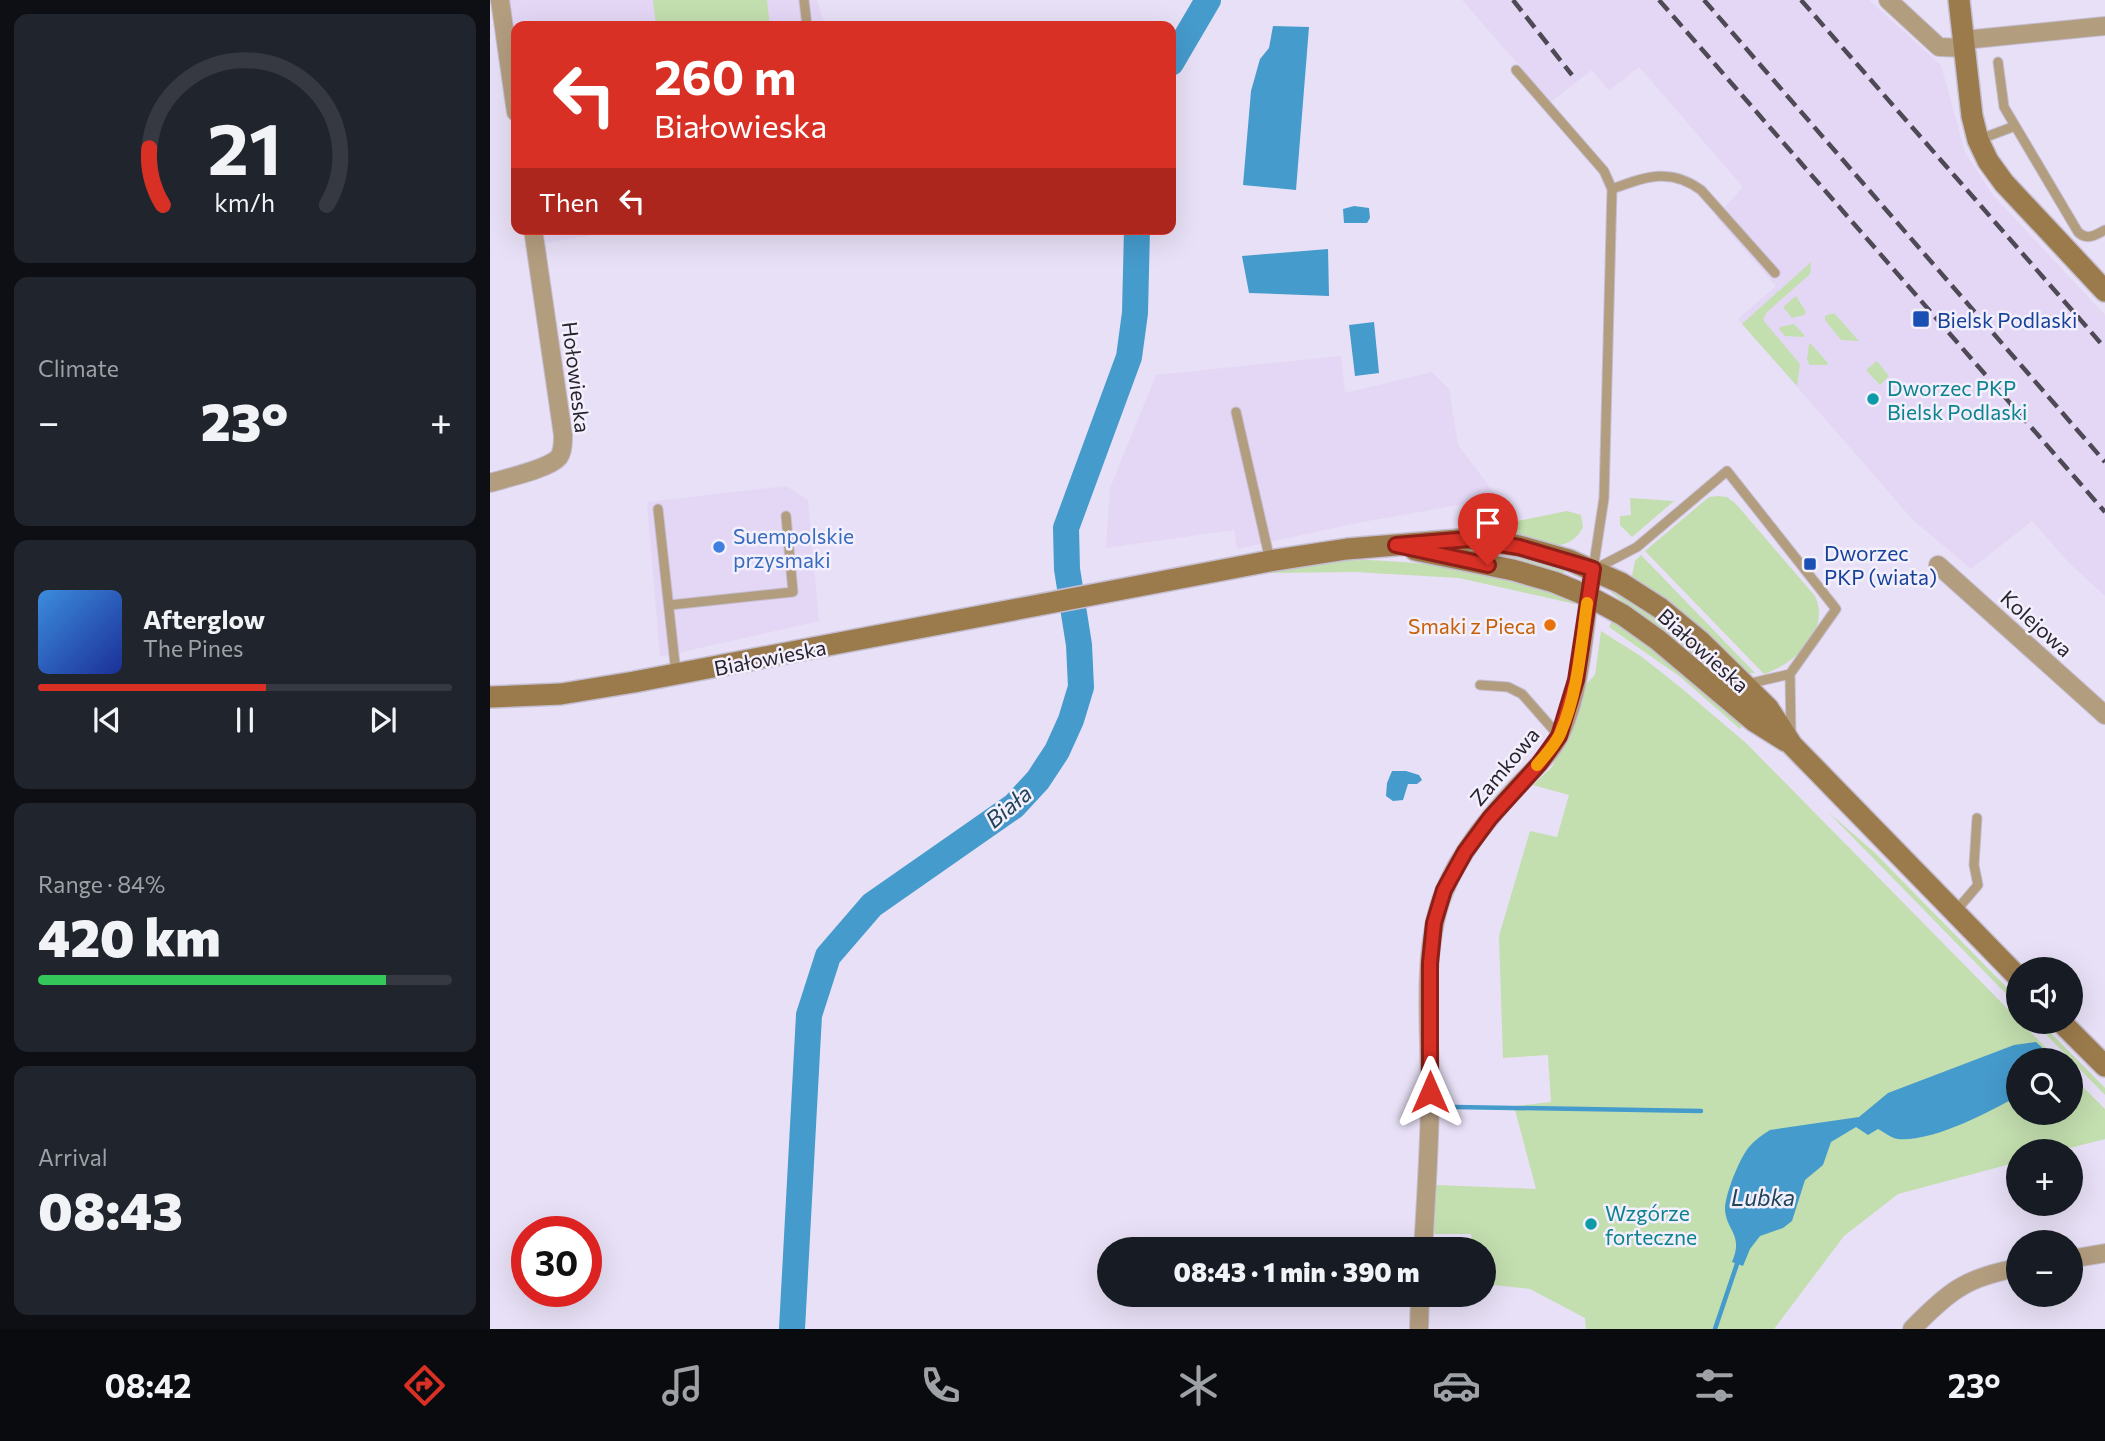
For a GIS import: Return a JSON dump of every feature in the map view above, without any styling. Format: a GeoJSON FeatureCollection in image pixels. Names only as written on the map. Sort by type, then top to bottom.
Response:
{"type":"FeatureCollection","features":[{"type":"Feature","properties":{"kind":"main road"},"geometry":{"type":"LineString","coordinates":[[1959,0],[1972,116],[1978,140],[1988,161],[2004,183],[2105,291]]}},
{"type":"Feature","properties":{"kind":"main road","name":"Białowieska"},"geometry":{"type":"LineString","coordinates":[[490,697],[561,694],[676,675],[1270,561],[1347,549],[1470,539],[1519,547],[1593,569],[1621,583],[1660,608],[1700,641],[1768,708],[1792,745],[2006,965]]}},
{"type":"Feature","properties":{"kind":"main road","name":"Białowieska"},"geometry":{"type":"LineString","coordinates":[[1396,545],[1513,570],[1588,596],[1623,615],[1658,640],[1754,721],[1792,745]]}},
{"type":"Feature","properties":{"kind":"main road"},"geometry":{"type":"LineString","coordinates":[[2072,1034],[2105,1066]]}},
{"type":"Feature","properties":{"kind":"street"},"geometry":{"type":"LineString","coordinates":[[500,0],[511,77]]}},
{"type":"Feature","properties":{"kind":"street"},"geometry":{"type":"LineString","coordinates":[[1888,0],[1938,47],[2105,26]]}},
{"type":"Feature","properties":{"kind":"street","name":"Hołowieska"},"geometry":{"type":"LineString","coordinates":[[490,483],[549,464],[559,457],[563,446],[534,235]]}},
{"type":"Feature","properties":{"kind":"street","name":"Kolejowa"},"geometry":{"type":"LineString","coordinates":[[1938,565],[2105,715]]}},
{"type":"Feature","properties":{"kind":"street","name":"Zamkowa"},"geometry":{"type":"LineString","coordinates":[[1424,1237],[1430,1139],[1430,963],[1434,923],[1444,890],[1465,852],[1559,736],[1576,680],[1593,569]]}},
{"type":"Feature","properties":{"kind":"street"},"geometry":{"type":"LineString","coordinates":[[2083,1257],[2105,1253]]}},
{"type":"Feature","properties":{"kind":"street"},"geometry":{"type":"LineString","coordinates":[[1912,1329],[1935,1305],[1965,1283],[2006,1271]]}},
{"type":"Feature","properties":{"kind":"street"},"geometry":{"type":"LineString","coordinates":[[1419,1329],[1420,1307]]}},
{"type":"Feature","properties":{"kind":"lane"},"geometry":{"type":"LineString","coordinates":[[804,0],[806,21]]}},
{"type":"Feature","properties":{"kind":"lane"},"geometry":{"type":"LineString","coordinates":[[1998,62],[2004,107],[2078,232],[2083,237],[2090,238],[2105,230]]}},
{"type":"Feature","properties":{"kind":"lane"},"geometry":{"type":"LineString","coordinates":[[1516,70],[1604,171],[1612,189],[1604,498],[1593,569]]}},
{"type":"Feature","properties":{"kind":"lane"},"geometry":{"type":"LineString","coordinates":[[1978,140],[2015,126]]}},
{"type":"Feature","properties":{"kind":"lane"},"geometry":{"type":"LineString","coordinates":[[1612,189],[1662,175],[1692,183],[1775,273]]}},
{"type":"Feature","properties":{"kind":"lane"},"geometry":{"type":"LineString","coordinates":[[1236,412],[1270,561]]}},
{"type":"Feature","properties":{"kind":"lane"},"geometry":{"type":"LineString","coordinates":[[1593,569],[1637,547],[1727,471],[1836,609],[1790,674],[1792,745]]}},
{"type":"Feature","properties":{"kind":"lane"},"geometry":{"type":"LineString","coordinates":[[658,509],[676,675]]}},
{"type":"Feature","properties":{"kind":"lane"},"geometry":{"type":"LineString","coordinates":[[670,604],[793,592],[786,516]]}},
{"type":"Feature","properties":{"kind":"lane"},"geometry":{"type":"LineString","coordinates":[[1719,690],[1790,674]]}},
{"type":"Feature","properties":{"kind":"lane"},"geometry":{"type":"LineString","coordinates":[[1480,685],[1508,687],[1522,694],[1559,736]]}},
{"type":"Feature","properties":{"kind":"lane"},"geometry":{"type":"LineString","coordinates":[[1955,912],[1978,885],[1974,865],[1977,818]]}},
{"type":"Feature","properties":{"kind":"shaded area"},"geometry":{"type":"Polygon","coordinates":[[[509,0],[817,0],[823,21],[512,21],[509,0]]]}},
{"type":"Feature","properties":{"kind":"shaded area"},"geometry":{"type":"Polygon","coordinates":[[[1462,0],[1869,0],[1941,65],[1965,152],[1992,194],[2105,315],[2105,596],[2068,562],[2032,521],[1971,569],[1913,520],[1738,319],[1776,286],[1716,217],[1743,187],[1639,67],[1609,91],[1592,70],[1551,102],[1462,0]]]}},
{"type":"Feature","properties":{"kind":"shaded area"},"geometry":{"type":"Polygon","coordinates":[[[543,235],[594,235],[544,243],[543,235]]]}},
{"type":"Feature","properties":{"kind":"shaded area"},"geometry":{"type":"Polygon","coordinates":[[[1341,356],[1345,393],[1432,372],[1449,389],[1458,445],[1498,498],[1362,522],[1237,549],[1234,530],[1106,548],[1110,488],[1156,375],[1341,356]]]}},
{"type":"Feature","properties":{"kind":"shaded area"},"geometry":{"type":"Polygon","coordinates":[[[786,486],[808,500],[819,621],[660,657],[647,502],[786,486]]]}},
{"type":"Feature","properties":{"kind":"green space"},"geometry":{"type":"Polygon","coordinates":[[[653,0],[767,0],[769,21],[655,21],[653,0]]]}},
{"type":"Feature","properties":{"kind":"green space"},"geometry":{"type":"Polygon","coordinates":[[[1811,262],[1810,274],[1766,313],[1763,320],[1800,364],[1797,386],[1742,324],[1811,262]]]}},
{"type":"Feature","properties":{"kind":"green space"},"geometry":{"type":"Polygon","coordinates":[[[1796,296],[1806,312],[1792,318],[1783,307],[1796,296]]]}},
{"type":"Feature","properties":{"kind":"green space"},"geometry":{"type":"Polygon","coordinates":[[[1834,313],[1859,341],[1841,340],[1825,320],[1825,316],[1834,313]]]}},
{"type":"Feature","properties":{"kind":"green space"},"geometry":{"type":"Polygon","coordinates":[[[1794,324],[1804,337],[1785,336],[1779,329],[1794,324]]]}},
{"type":"Feature","properties":{"kind":"green space"},"geometry":{"type":"Polygon","coordinates":[[[1809,344],[1827,365],[1810,365],[1807,360],[1809,344]]]}},
{"type":"Feature","properties":{"kind":"green space"},"geometry":{"type":"Polygon","coordinates":[[[1877,361],[1889,376],[1880,385],[1866,370],[1877,361]]]}},
{"type":"Feature","properties":{"kind":"green space"},"geometry":{"type":"Polygon","coordinates":[[[1709,497],[1727,497],[1736,504],[1815,596],[1819,609],[1818,622],[1807,644],[1787,663],[1764,674],[1645,551],[1709,497]]]}},
{"type":"Feature","properties":{"kind":"green space"},"geometry":{"type":"Polygon","coordinates":[[[1630,498],[1674,501],[1632,537],[1620,525],[1620,516],[1631,515],[1630,498]]]}},
{"type":"Feature","properties":{"kind":"green space"},"geometry":{"type":"Polygon","coordinates":[[[1567,511],[1581,515],[1583,527],[1575,538],[1564,544],[1555,546],[1488,533],[1488,527],[1567,511]]]}},
{"type":"Feature","properties":{"kind":"green space"},"geometry":{"type":"Polygon","coordinates":[[[1436,546],[1501,553],[1565,568],[1564,573],[1436,546]]]}},
{"type":"Feature","properties":{"kind":"green space"},"geometry":{"type":"Polygon","coordinates":[[[1641,555],[1755,673],[1747,673],[1692,621],[1632,576],[1635,561],[1641,555]]]}},
{"type":"Feature","properties":{"kind":"green space"},"geometry":{"type":"Polygon","coordinates":[[[1368,560],[1436,565],[1489,574],[1571,599],[1575,604],[1459,578],[1355,572],[1258,573],[1330,561],[1368,560]]]}},
{"type":"Feature","properties":{"kind":"green space"},"geometry":{"type":"Polygon","coordinates":[[[1613,589],[1675,630],[1730,680],[1718,679],[1611,592],[1613,589]]]}},
{"type":"Feature","properties":{"kind":"green space"},"geometry":{"type":"Polygon","coordinates":[[[1612,621],[1649,645],[1743,725],[1740,729],[1679,676],[1609,627],[1612,621]]]}},
{"type":"Feature","properties":{"kind":"green space"},"geometry":{"type":"Polygon","coordinates":[[[1601,631],[1642,657],[1680,687],[1746,743],[2006,1007],[2006,1034],[2032,1034],[2046,1048],[2006,1048],[2006,1125],[2083,1125],[2083,1087],[2105,1109],[2105,1139],[2083,1145],[2083,1139],[2006,1139],[2006,1165],[1898,1194],[1844,1236],[1774,1329],[1586,1329],[1585,1318],[1530,1289],[1496,1285],[1496,1237],[1432,1234],[1435,1185],[1536,1189],[1514,1106],[1551,1102],[1548,1055],[1503,1058],[1499,936],[1530,831],[1557,837],[1569,795],[1533,785],[1552,767],[1570,730],[1581,689],[1595,675],[1601,631]]]}},
{"type":"Feature","properties":{"kind":"green space"},"geometry":{"type":"Polygon","coordinates":[[[1828,812],[1874,852],[2006,987],[2006,994],[1828,812]]]}},
{"type":"Feature","properties":{"kind":"green space"},"geometry":{"type":"Polygon","coordinates":[[[2046,1034],[2052,1034],[2066,1048],[2059,1048],[2046,1034]]]}},
{"type":"Feature","properties":{"kind":"green space"},"geometry":{"type":"Polygon","coordinates":[[[2083,1066],[2105,1088],[2105,1095],[2083,1072],[2083,1066]]]}},
{"type":"Feature","properties":{"kind":"water"},"geometry":{"type":"Polygon","coordinates":[[[1273,26],[1309,27],[1296,190],[1243,185],[1251,91],[1260,59],[1269,48],[1273,26]]]}},
{"type":"Feature","properties":{"kind":"water"},"geometry":{"type":"Polygon","coordinates":[[[1354,206],[1369,208],[1370,218],[1367,223],[1344,223],[1343,209],[1354,206]]]}},
{"type":"Feature","properties":{"kind":"water"},"geometry":{"type":"Polygon","coordinates":[[[1328,249],[1329,296],[1249,293],[1242,256],[1328,249]]]}},
{"type":"Feature","properties":{"kind":"water"},"geometry":{"type":"Polygon","coordinates":[[[1374,322],[1379,373],[1355,376],[1349,325],[1374,322]]]}},
{"type":"Feature","properties":{"kind":"water"},"geometry":{"type":"Polygon","coordinates":[[[1392,771],[1406,771],[1419,775],[1422,780],[1417,784],[1408,784],[1403,800],[1393,801],[1386,796],[1392,771]]]}},
{"type":"Feature","properties":{"kind":"water","name":"Lubka"},"geometry":{"type":"Polygon","coordinates":[[[2036,1042],[2042,1048],[2006,1048],[2036,1042]]]}},
{"type":"Feature","properties":{"kind":"water","name":"Lubka"},"geometry":{"type":"Polygon","coordinates":[[[2006,1048],[2006,1102],[1943,1131],[1912,1139],[1898,1139],[1878,1129],[1868,1135],[1856,1127],[1831,1142],[1823,1165],[1805,1180],[1792,1221],[1783,1228],[1760,1236],[1750,1249],[1743,1266],[1732,1262],[1736,1245],[1726,1216],[1727,1195],[1737,1168],[1751,1144],[1770,1130],[1859,1117],[1888,1093],[2006,1048]]]}},
{"type":"Feature","properties":{"kind":"waterway","name":"Biała"},"geometry":{"type":"LineString","coordinates":[[1176,54],[1208,0]]}},
{"type":"Feature","properties":{"kind":"waterway","name":"Biała"},"geometry":{"type":"LineString","coordinates":[[792,1329],[809,1015],[828,956],[872,905],[1014,806],[1038,780],[1057,751],[1071,720],[1081,687],[1079,645],[1067,569],[1066,528],[1129,357],[1135,313],[1137,235]]}},
{"type":"Feature","properties":{"kind":"waterway"},"geometry":{"type":"LineString","coordinates":[[1455,1107],[1701,1111]]}},
{"type":"Feature","properties":{"kind":"waterway","name":"Lubka"},"geometry":{"type":"LineString","coordinates":[[1715,1329],[1737,1264]]}},
{"type":"Feature","properties":{"kind":"railway"},"geometry":{"type":"LineString","coordinates":[[1513,0],[1572,75]]}},
{"type":"Feature","properties":{"kind":"railway"},"geometry":{"type":"LineString","coordinates":[[1659,0],[2105,512]]}},
{"type":"Feature","properties":{"kind":"railway"},"geometry":{"type":"LineString","coordinates":[[1704,0],[2105,462]]}},
{"type":"Feature","properties":{"kind":"railway"},"geometry":{"type":"LineString","coordinates":[[1801,0],[2105,348]]}},
{"type":"Feature","properties":{"kind":"slow traffic"},"geometry":{"type":"LineString","coordinates":[[1537,765],[1559,736],[1570,706],[1587,603]]}},
{"type":"Feature","properties":{"kind":"place","name":"Bielsk Podlaski"},"geometry":{"type":"Point","coordinates":[1921,319]}},
{"type":"Feature","properties":{"kind":"place","name":"Dworzec PKP Bielsk Podlaski"},"geometry":{"type":"Point","coordinates":[1873,399]}},
{"type":"Feature","properties":{"kind":"place","name":"Suempolskie przysmaki"},"geometry":{"type":"Point","coordinates":[719,547]}},
{"type":"Feature","properties":{"kind":"place","name":"Dworzec PKP (wiata)"},"geometry":{"type":"Point","coordinates":[1810,564]}},
{"type":"Feature","properties":{"kind":"place","name":"Smaki z Pieca"},"geometry":{"type":"Point","coordinates":[1550,625]}},
{"type":"Feature","properties":{"kind":"place","name":"Wzgórze forteczne"},"geometry":{"type":"Point","coordinates":[1591,1224]}},
{"type":"Feature","properties":{"kind":"route"},"geometry":{"type":"LineString","coordinates":[[1430,1092],[1430,963],[1434,923],[1444,890],[1465,852],[1490,818],[1539,764],[1559,736],[1576,680],[1593,569],[1519,547],[1470,539],[1396,545],[1488,565]]}}]}
